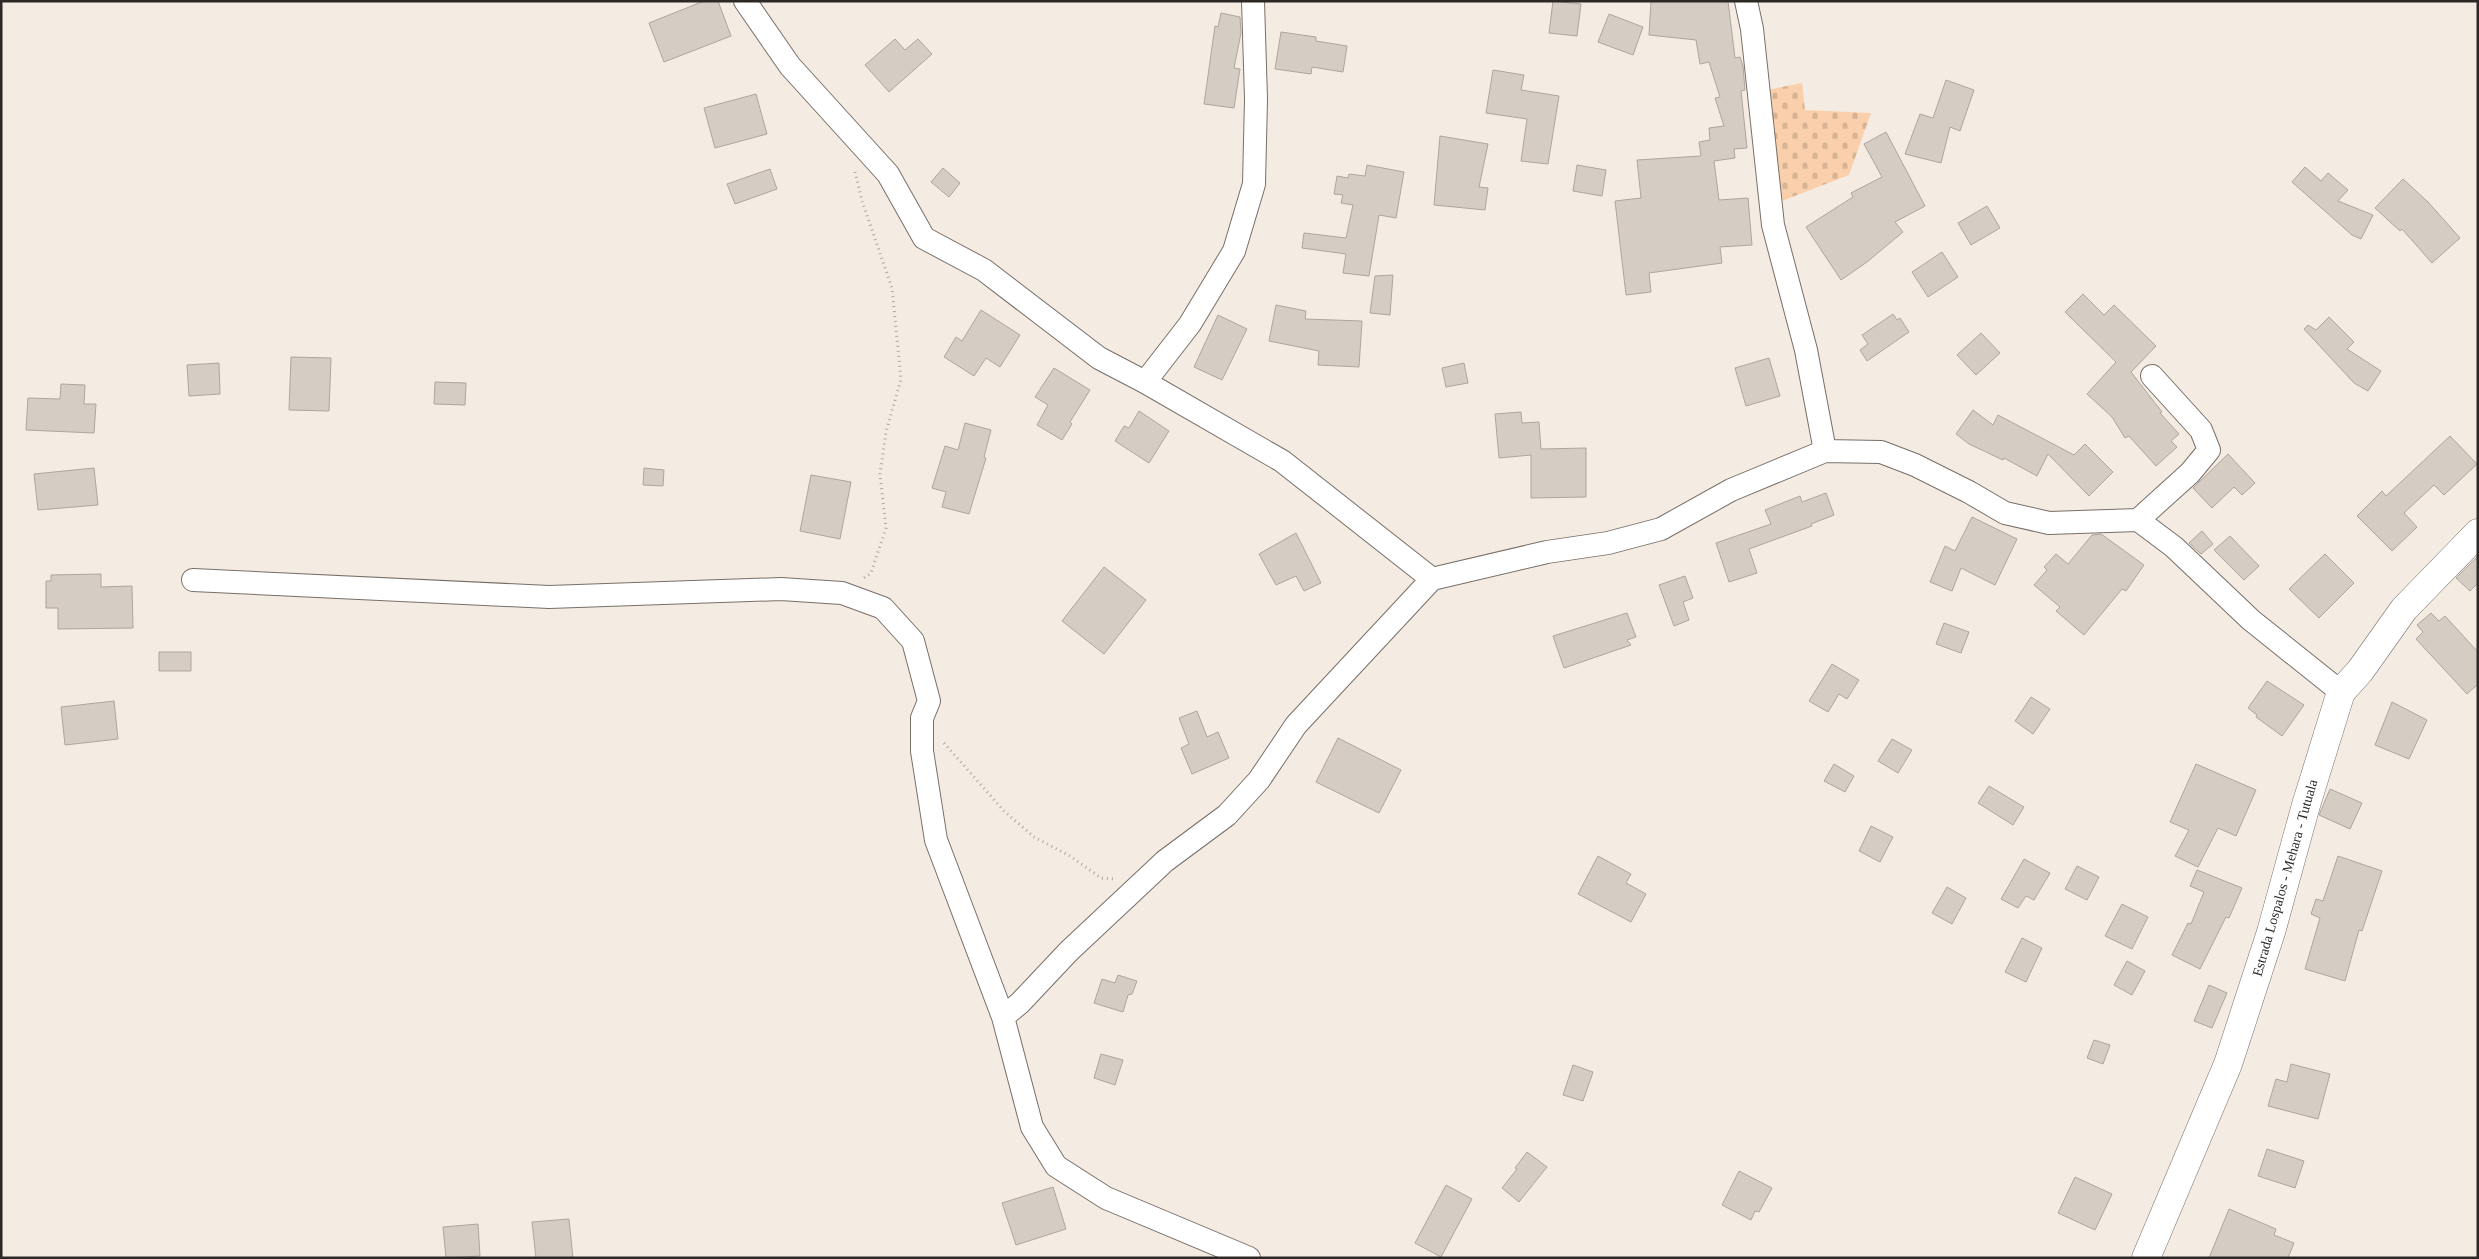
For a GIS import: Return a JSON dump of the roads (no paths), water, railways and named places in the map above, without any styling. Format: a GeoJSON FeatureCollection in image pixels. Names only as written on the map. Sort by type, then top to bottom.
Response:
{"type":"FeatureCollection","features":[{"type":"Feature","properties":{"kind":"main road","name":"Estrada Lospalos - Mehara - Tutuala"},"geometry":{"type":"LineString","coordinates":[[2146,1258],[2228,1064],[2271,932],[2306,805],[2341,692],[2360,670],[2404,609],[2478,533]]}},
{"type":"Feature","properties":{"kind":"street"},"geometry":{"type":"LineString","coordinates":[[745,1],[790,66],[888,174],[924,238],[984,270],[1099,358],[1145,382],[1282,461],[1432,579]]}},
{"type":"Feature","properties":{"kind":"street"},"geometry":{"type":"LineString","coordinates":[[1145,382],[1190,324],[1234,251],[1254,184],[1256,100],[1254,1]]}},
{"type":"Feature","properties":{"kind":"street"},"geometry":{"type":"LineString","coordinates":[[1746,1],[1752,29],[1773,225],[1806,350],[1825,451]]}},
{"type":"Feature","properties":{"kind":"street"},"geometry":{"type":"LineString","coordinates":[[2138,520],[2190,473],[2208,450],[2202,430],[2152,376]]}},
{"type":"Feature","properties":{"kind":"street"},"geometry":{"type":"LineString","coordinates":[[1003,1017],[1020,1003],[1069,951],[1165,861],[1227,815],[1260,780],[1296,725],[1432,579],[1547,552],[1608,543],[1661,529],[1731,490],[1825,451],[1881,452],[1923,468],[2004,513],[2049,523],[2138,520],[2174,547],[2251,620],[2341,692]]}},
{"type":"Feature","properties":{"kind":"street"},"geometry":{"type":"LineString","coordinates":[[193,580],[549,597],[781,589],[842,593],[883,608],[913,641],[929,701],[922,718],[922,751],[936,840],[1003,1017],[1032,1127],[1056,1166],[1106,1198],[1249,1258]]}}]}
